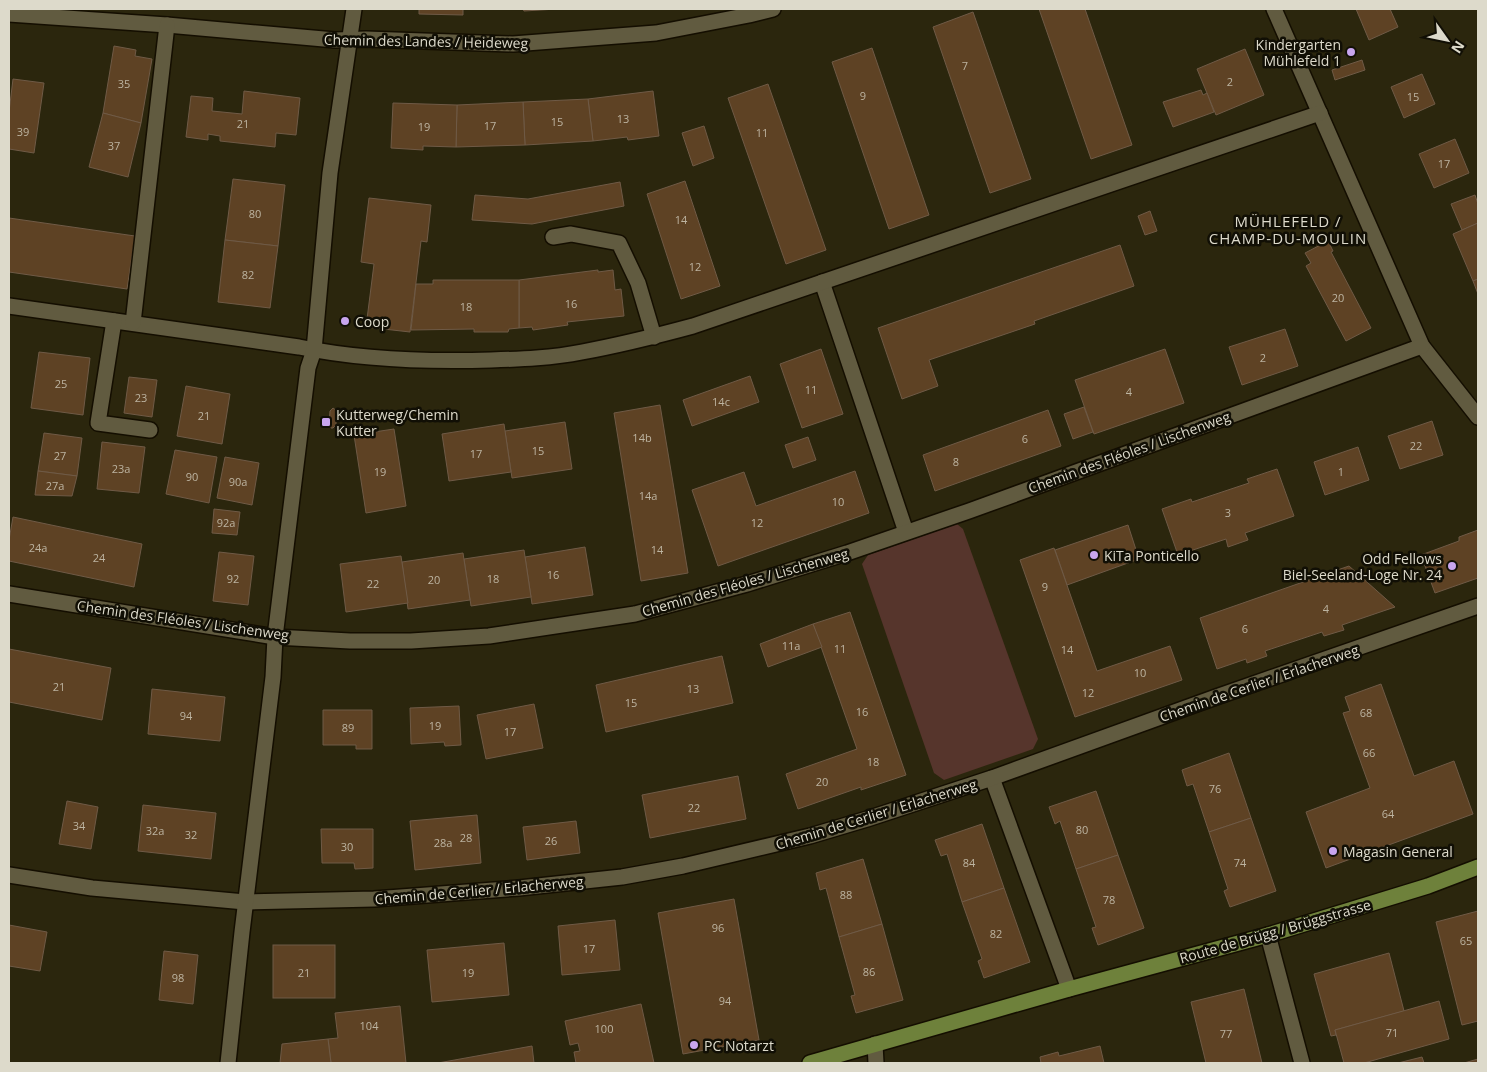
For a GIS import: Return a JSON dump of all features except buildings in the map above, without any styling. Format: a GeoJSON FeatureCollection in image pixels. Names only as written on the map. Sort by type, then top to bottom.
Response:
{"type":"FeatureCollection","features":[{"type":"Feature","properties":{"kind":"main road","name":"Route de Brügg / Brüggstrasse"},"geometry":{"type":"LineString","coordinates":[[810,1063],[1069,989],[1268,935],[1428,886],[1478,867]]}},
{"type":"Feature","properties":{"kind":"street"},"geometry":{"type":"LineString","coordinates":[[228,1063],[245,902],[273,677],[275,637],[308,368],[314,350],[330,173],[354,9]]}},
{"type":"Feature","properties":{"kind":"street","name":"Chemin des Landes / Heideweg"},"geometry":{"type":"LineString","coordinates":[[9,14],[167,25],[335,40],[366,39],[513,44],[656,33],[773,9]]}},
{"type":"Feature","properties":{"kind":"street"},"geometry":{"type":"LineString","coordinates":[[1274,9],[1422,346],[1478,417]]}},
{"type":"Feature","properties":{"kind":"street"},"geometry":{"type":"LineString","coordinates":[[133,323],[167,25]]}},
{"type":"Feature","properties":{"kind":"street"},"geometry":{"type":"LineString","coordinates":[[9,307],[133,323],[314,350],[329,354],[400,360],[448,362],[536,358],[581,352],[654,337],[693,326],[1320,113]]}},
{"type":"Feature","properties":{"kind":"street"},"geometry":{"type":"LineString","coordinates":[[553,237],[571,234],[619,242],[638,284],[654,337]]}},
{"type":"Feature","properties":{"kind":"street"},"geometry":{"type":"LineString","coordinates":[[822,282],[906,532]]}},
{"type":"Feature","properties":{"kind":"street"},"geometry":{"type":"LineString","coordinates":[[114,321],[98,423],[150,430]]}},
{"type":"Feature","properties":{"kind":"street","name":"Chemin des Fléoles / Lischenweg"},"geometry":{"type":"LineString","coordinates":[[9,594],[275,637],[350,641],[411,641],[489,636],[635,614],[747,584],[848,553],[1422,346]]}},
{"type":"Feature","properties":{"kind":"street","name":"Chemin de Cerlier / Erlacherweg"},"geometry":{"type":"LineString","coordinates":[[9,875],[92,888],[245,902],[374,899],[519,888],[622,877],[683,866],[810,836],[992,778],[1216,697],[1478,606]]}},
{"type":"Feature","properties":{"kind":"street"},"geometry":{"type":"LineString","coordinates":[[992,778],[1069,989]]}},
{"type":"Feature","properties":{"kind":"street"},"geometry":{"type":"LineString","coordinates":[[1268,935],[1302,1063]]}},
{"type":"Feature","properties":{"kind":"street"},"geometry":{"type":"LineString","coordinates":[[875,1044],[876,1063]]}},
{"type":"Feature","properties":{"kind":"shaded area"},"geometry":{"type":"Polygon","coordinates":[[[957,524],[963,529],[1038,739],[1033,749],[944,780],[934,773],[862,564],[868,555],[957,524]]]}},
{"type":"Feature","properties":{"kind":"place","name":"Kindergarten Mühlefeld 1"},"geometry":{"type":"Point","coordinates":[1351,52]}},
{"type":"Feature","properties":{"kind":"place","name":"Coop"},"geometry":{"type":"Point","coordinates":[345,321]}},
{"type":"Feature","properties":{"kind":"place","name":"Kutterweg/Chemin Kutter"},"geometry":{"type":"Point","coordinates":[326,422]}},
{"type":"Feature","properties":{"kind":"place","name":"KiTa Ponticello"},"geometry":{"type":"Point","coordinates":[1094,555]}},
{"type":"Feature","properties":{"kind":"place","name":"Odd Fellows Biel-Seeland-Loge Nr. 24"},"geometry":{"type":"Point","coordinates":[1452,566]}},
{"type":"Feature","properties":{"kind":"place","name":"Magasin General"},"geometry":{"type":"Point","coordinates":[1333,851]}},
{"type":"Feature","properties":{"kind":"place","name":"PC Notarzt"},"geometry":{"type":"Point","coordinates":[694,1045]}},
{"type":"Feature","properties":{"kind":"district","name":"MÜHLEFELD / CHAMP-DU-MOULIN"},"geometry":{"type":"Point","coordinates":[1288,230]}}]}
